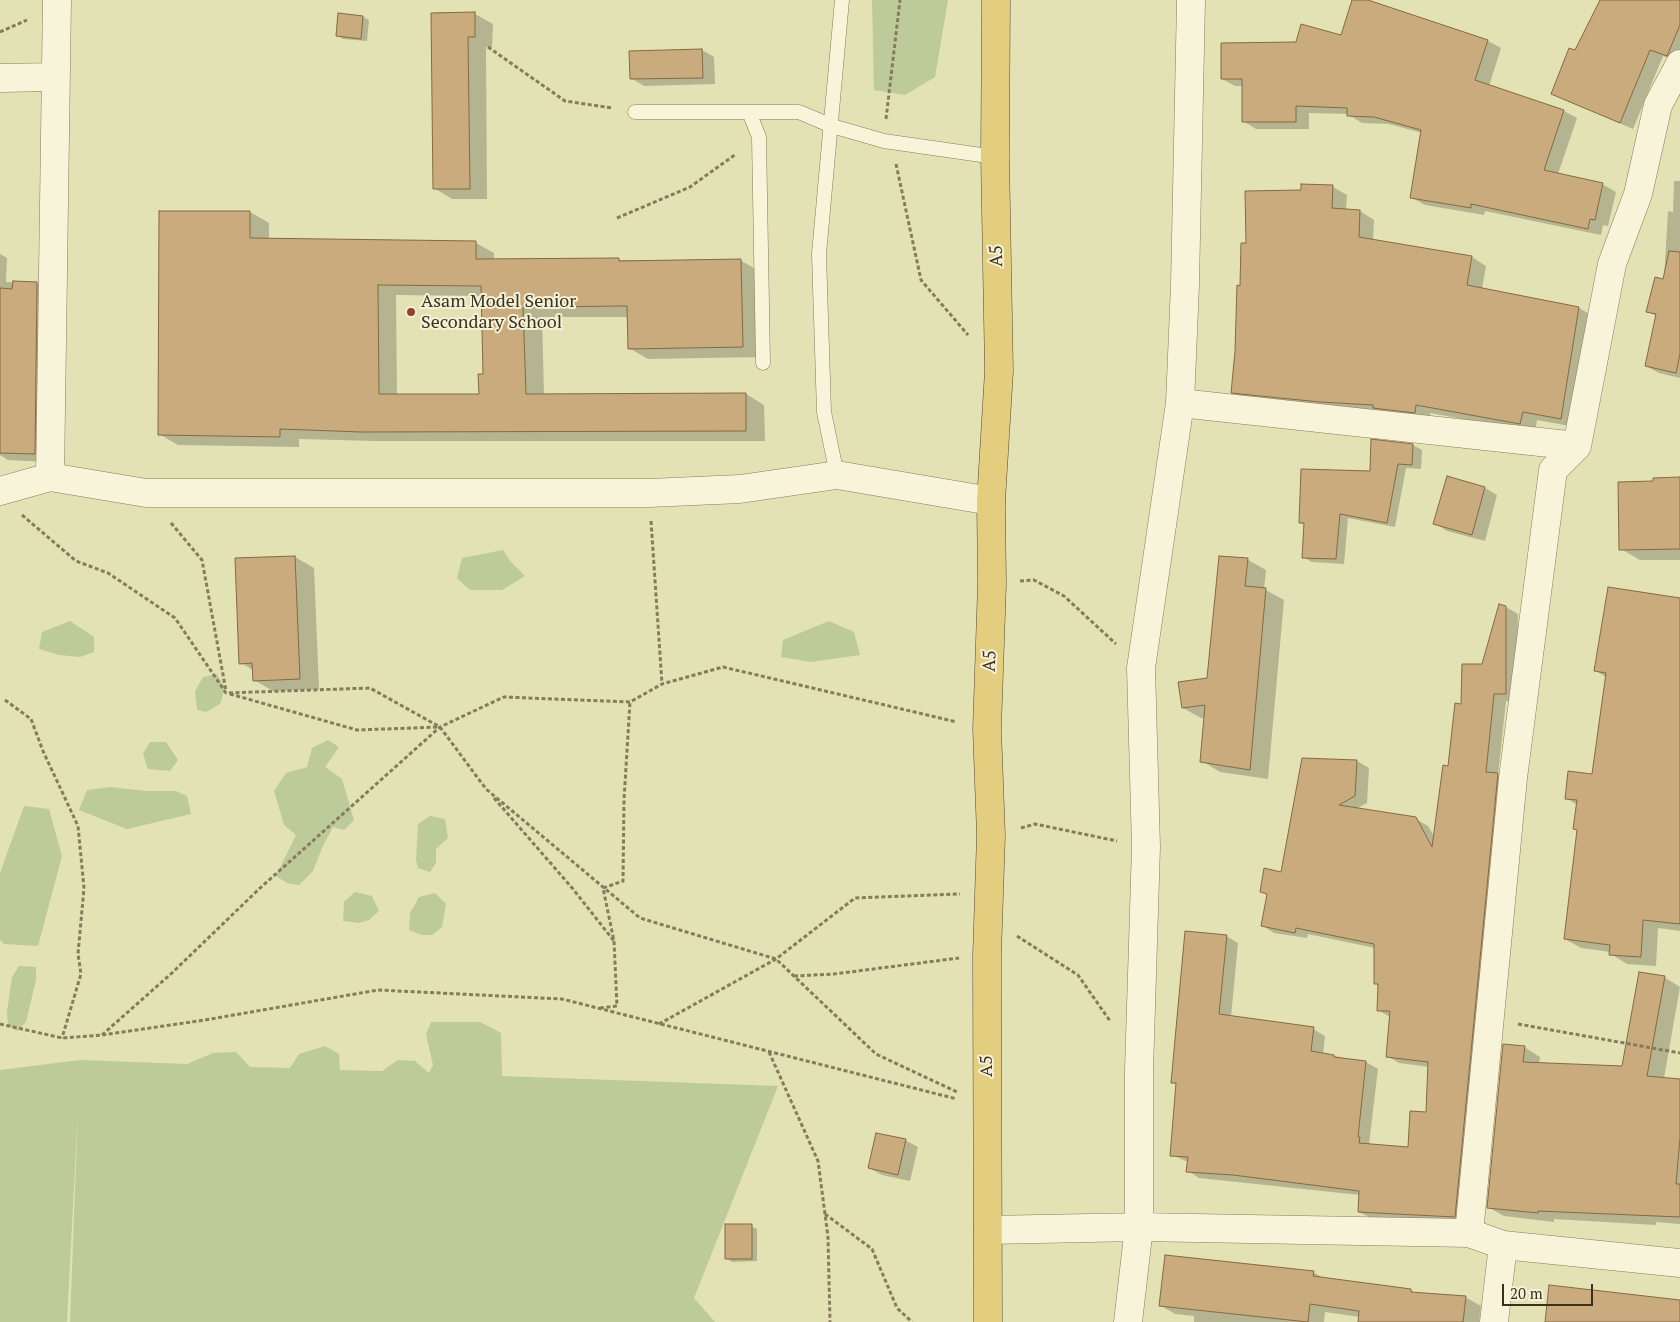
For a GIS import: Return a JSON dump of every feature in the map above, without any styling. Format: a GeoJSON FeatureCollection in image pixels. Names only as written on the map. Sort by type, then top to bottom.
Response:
{"type":"FeatureCollection","features":[{"type":"Feature","properties":{"kind":"highway","name":"A5"},"geometry":{"type":"LineString","coordinates":[[988,1322],[987,955],[991,835],[987,729],[992,584],[991,501],[999,372],[995,157],[996,0]]}},
{"type":"Feature","properties":{"kind":"street"},"geometry":{"type":"LineString","coordinates":[[50,477],[57,0]]}},
{"type":"Feature","properties":{"kind":"street"},"geometry":{"type":"LineString","coordinates":[[1128,1322],[1139,1227],[1139,1070],[1146,847],[1141,668],[1180,403],[1185,285],[1190,0]]}},
{"type":"Feature","properties":{"kind":"street"},"geometry":{"type":"LineString","coordinates":[[1469,1233],[1513,778],[1553,470],[1577,446],[1612,264],[1638,194],[1658,105],[1680,64]]}},
{"type":"Feature","properties":{"kind":"street"},"geometry":{"type":"LineString","coordinates":[[0,78],[55,77]]}},
{"type":"Feature","properties":{"kind":"street"},"geometry":{"type":"LineString","coordinates":[[1180,403],[1577,446]]}},
{"type":"Feature","properties":{"kind":"street"},"geometry":{"type":"LineString","coordinates":[[8,500],[50,477],[146,493],[649,493],[740,489],[837,475],[991,501]]}},
{"type":"Feature","properties":{"kind":"street"},"geometry":{"type":"LineString","coordinates":[[988,1230],[1139,1227],[1469,1233],[1504,1245],[1680,1263]]}},
{"type":"Feature","properties":{"kind":"street"},"geometry":{"type":"LineString","coordinates":[[1494,1322],[1504,1245]]}},
{"type":"Feature","properties":{"kind":"lane"},"geometry":{"type":"LineString","coordinates":[[837,475],[824,412],[819,254],[842,0]]}},
{"type":"Feature","properties":{"kind":"lane"},"geometry":{"type":"LineString","coordinates":[[635,112],[799,112],[832,126],[884,141],[995,157]]}},
{"type":"Feature","properties":{"kind":"lane"},"geometry":{"type":"LineString","coordinates":[[749,112],[759,137],[763,364]]}},
{"type":"Feature","properties":{"kind":"path"},"geometry":{"type":"LineString","coordinates":[[900,0],[884,141],[896,164],[921,280],[999,372]]}},
{"type":"Feature","properties":{"kind":"path"},"geometry":{"type":"LineString","coordinates":[[488,48],[565,101],[635,112]]}},
{"type":"Feature","properties":{"kind":"path"},"geometry":{"type":"LineString","coordinates":[[617,218],[690,187],[759,137]]}},
{"type":"Feature","properties":{"kind":"path"},"geometry":{"type":"LineString","coordinates":[[146,493],[202,560],[226,693]]}},
{"type":"Feature","properties":{"kind":"path"},"geometry":{"type":"LineString","coordinates":[[649,493],[662,684]]}},
{"type":"Feature","properties":{"kind":"path"},"geometry":{"type":"LineString","coordinates":[[8,500],[76,561],[108,573],[175,618],[226,693],[357,730],[440,727]]}},
{"type":"Feature","properties":{"kind":"path"},"geometry":{"type":"LineString","coordinates":[[992,584],[1034,580],[1064,596],[1141,668]]}},
{"type":"Feature","properties":{"kind":"path"},"geometry":{"type":"LineString","coordinates":[[102,1035],[173,972],[259,889],[440,727],[504,697],[630,702],[662,684],[723,667],[987,729]]}},
{"type":"Feature","properties":{"kind":"path"},"geometry":{"type":"LineString","coordinates":[[226,693],[370,688],[440,727],[486,789],[573,889],[614,941]]}},
{"type":"Feature","properties":{"kind":"path"},"geometry":{"type":"LineString","coordinates":[[5,700],[31,718],[43,751],[78,826],[84,888],[78,954],[81,974],[62,1038]]}},
{"type":"Feature","properties":{"kind":"path"},"geometry":{"type":"LineString","coordinates":[[603,888],[623,881],[624,800],[630,702]]}},
{"type":"Feature","properties":{"kind":"path"},"geometry":{"type":"LineString","coordinates":[[486,789],[640,918],[776,959],[876,1054],[987,1107]]}},
{"type":"Feature","properties":{"kind":"path"},"geometry":{"type":"LineString","coordinates":[[991,835],[1035,824],[1146,847]]}},
{"type":"Feature","properties":{"kind":"path"},"geometry":{"type":"LineString","coordinates":[[597,1008],[617,1006],[614,941],[603,888]]}},
{"type":"Feature","properties":{"kind":"path"},"geometry":{"type":"LineString","coordinates":[[659,1024],[776,959],[856,898],[990,905],[1078,975],[1114,1028]]}},
{"type":"Feature","properties":{"kind":"path"},"geometry":{"type":"LineString","coordinates":[[794,976],[834,974],[987,955]]}},
{"type":"Feature","properties":{"kind":"path"},"geometry":{"type":"LineString","coordinates":[[0,1024],[62,1038],[102,1035],[378,990],[562,999],[987,1107]]}},
{"type":"Feature","properties":{"kind":"path"},"geometry":{"type":"LineString","coordinates":[[1489,1019],[1680,1053]]}},
{"type":"Feature","properties":{"kind":"path"},"geometry":{"type":"LineString","coordinates":[[768,1052],[818,1161],[825,1214],[830,1322]]}},
{"type":"Feature","properties":{"kind":"path"},"geometry":{"type":"LineString","coordinates":[[825,1214],[872,1249],[898,1308],[912,1322]]}},
{"type":"Feature","properties":{"kind":"green space"},"geometry":{"type":"Polygon","coordinates":[[[0,0],[1680,0],[1680,1322],[0,1322],[0,0]]]}},
{"type":"Feature","properties":{"kind":"green space"},"geometry":{"type":"Polygon","coordinates":[[[872,0],[948,0],[935,77],[905,95],[874,90],[872,0]]]}},
{"type":"Feature","properties":{"kind":"green space"},"geometry":{"type":"Polygon","coordinates":[[[503,550],[510,561],[525,576],[502,590],[470,590],[457,578],[462,558],[503,550]]]}},
{"type":"Feature","properties":{"kind":"green space"},"geometry":{"type":"Polygon","coordinates":[[[70,621],[94,637],[94,652],[80,657],[59,655],[39,649],[42,632],[70,621]]]}},
{"type":"Feature","properties":{"kind":"green space"},"geometry":{"type":"Polygon","coordinates":[[[829,621],[854,632],[860,655],[811,662],[781,657],[783,640],[829,621]]]}},
{"type":"Feature","properties":{"kind":"green space"},"geometry":{"type":"Polygon","coordinates":[[[217,674],[225,688],[220,704],[206,712],[197,710],[195,691],[203,677],[217,674]]]}},
{"type":"Feature","properties":{"kind":"green space"},"geometry":{"type":"Polygon","coordinates":[[[328,740],[339,747],[325,767],[342,779],[354,820],[344,830],[333,827],[313,871],[299,885],[287,883],[276,876],[296,835],[284,825],[274,791],[286,773],[307,767],[312,748],[328,740]]]}},
{"type":"Feature","properties":{"kind":"green space"},"geometry":{"type":"Polygon","coordinates":[[[150,742],[166,742],[178,760],[170,771],[148,769],[143,754],[150,742]]]}},
{"type":"Feature","properties":{"kind":"green space"},"geometry":{"type":"Polygon","coordinates":[[[111,787],[146,791],[176,791],[187,796],[191,814],[127,829],[79,810],[87,790],[111,787]]]}},
{"type":"Feature","properties":{"kind":"green space"},"geometry":{"type":"Polygon","coordinates":[[[24,806],[49,809],[62,856],[38,946],[4,944],[0,940],[0,873],[24,806]]]}},
{"type":"Feature","properties":{"kind":"green space"},"geometry":{"type":"Polygon","coordinates":[[[430,816],[445,819],[448,838],[436,849],[436,863],[430,872],[418,868],[416,860],[418,824],[430,816]]]}},
{"type":"Feature","properties":{"kind":"green space"},"geometry":{"type":"Polygon","coordinates":[[[355,892],[372,896],[379,911],[369,920],[359,923],[343,921],[344,902],[355,892]]]}},
{"type":"Feature","properties":{"kind":"green space"},"geometry":{"type":"Polygon","coordinates":[[[435,893],[446,904],[442,927],[432,935],[422,935],[409,930],[410,913],[419,897],[435,893]]]}},
{"type":"Feature","properties":{"kind":"green space"},"geometry":{"type":"Polygon","coordinates":[[[19,966],[36,967],[36,980],[26,1022],[17,1031],[8,1026],[7,1012],[12,977],[19,966]]]}},
{"type":"Feature","properties":{"kind":"green space"},"geometry":{"type":"Polygon","coordinates":[[[431,1022],[480,1022],[501,1033],[502,1076],[778,1086],[694,1298],[715,1322],[70,1322],[78,1110],[67,1322],[0,1322],[0,1070],[80,1060],[187,1064],[213,1053],[236,1052],[250,1067],[290,1068],[299,1054],[325,1046],[339,1054],[340,1070],[382,1071],[398,1060],[415,1061],[429,1073],[433,1065],[426,1034],[431,1022]]]}},
{"type":"Feature","properties":{"kind":"building"},"geometry":{"type":"Polygon","coordinates":[[[1352,0],[1368,0],[1488,40],[1475,80],[1564,110],[1544,170],[1603,183],[1595,220],[1590,219],[1588,229],[1471,204],[1471,208],[1410,198],[1421,130],[1374,117],[1347,116],[1347,108],[1296,106],[1296,122],[1242,122],[1242,79],[1221,79],[1221,43],[1296,42],[1301,24],[1341,35],[1352,0]]]}},
{"type":"Feature","properties":{"kind":"building"},"geometry":{"type":"Polygon","coordinates":[[[1600,0],[1680,0],[1680,25],[1667,56],[1650,50],[1620,123],[1551,94],[1569,48],[1575,50],[1600,0]]]}},
{"type":"Feature","properties":{"kind":"building"},"geometry":{"type":"Polygon","coordinates":[[[475,12],[475,37],[468,37],[470,189],[433,189],[431,13],[475,12]]]}},
{"type":"Feature","properties":{"kind":"building"},"geometry":{"type":"Polygon","coordinates":[[[338,13],[363,16],[361,39],[336,36],[338,13]]]}},
{"type":"Feature","properties":{"kind":"building"},"geometry":{"type":"Polygon","coordinates":[[[702,49],[703,78],[630,79],[629,51],[702,49]]]}},
{"type":"Feature","properties":{"kind":"building"},"geometry":{"type":"Polygon","coordinates":[[[1301,184],[1333,185],[1332,208],[1360,210],[1359,237],[1472,256],[1467,285],[1579,307],[1561,419],[1523,412],[1520,424],[1416,405],[1415,413],[1373,408],[1373,405],[1231,393],[1235,351],[1237,285],[1240,286],[1241,243],[1246,243],[1245,191],[1301,190],[1301,184]]]}},
{"type":"Feature","properties":{"kind":"building"},"geometry":{"type":"Polygon","coordinates":[[[159,211],[250,211],[250,238],[476,241],[476,259],[619,258],[619,261],[741,259],[743,347],[628,349],[627,306],[523,307],[526,394],[746,393],[746,431],[361,432],[280,429],[280,437],[158,435],[159,211]],[[378,285],[379,394],[479,394],[478,374],[483,374],[481,286],[378,285]]]}},
{"type":"Feature","properties":{"kind":"building"},"geometry":{"type":"Polygon","coordinates":[[[1669,251],[1680,252],[1680,354],[1676,373],[1645,366],[1656,314],[1646,312],[1655,277],[1663,279],[1669,251]]]}},
{"type":"Feature","properties":{"kind":"building"},"geometry":{"type":"Polygon","coordinates":[[[13,281],[37,282],[35,454],[0,453],[0,288],[12,289],[13,281]]]}},
{"type":"Feature","properties":{"kind":"building"},"geometry":{"type":"Polygon","coordinates":[[[1371,439],[1413,444],[1412,465],[1398,464],[1387,523],[1340,514],[1336,559],[1302,558],[1304,523],[1299,523],[1301,469],[1370,471],[1371,439]]]}},
{"type":"Feature","properties":{"kind":"building"},"geometry":{"type":"Polygon","coordinates":[[[1447,476],[1485,487],[1472,535],[1433,524],[1447,476]]]}},
{"type":"Feature","properties":{"kind":"building"},"geometry":{"type":"Polygon","coordinates":[[[1680,477],[1680,549],[1619,550],[1618,482],[1653,481],[1653,478],[1680,477]]]}},
{"type":"Feature","properties":{"kind":"building"},"geometry":{"type":"Polygon","coordinates":[[[295,556],[300,679],[253,681],[252,663],[239,664],[235,558],[295,556]]]}},
{"type":"Feature","properties":{"kind":"building"},"geometry":{"type":"Polygon","coordinates":[[[1219,556],[1248,558],[1245,586],[1266,588],[1250,770],[1200,762],[1205,705],[1182,708],[1178,682],[1207,678],[1219,556]]]}},
{"type":"Feature","properties":{"kind":"building"},"geometry":{"type":"Polygon","coordinates":[[[1608,587],[1680,598],[1680,924],[1643,920],[1641,957],[1609,955],[1610,945],[1564,939],[1577,830],[1573,829],[1577,800],[1565,799],[1568,771],[1592,774],[1606,673],[1594,671],[1608,587]]]}},
{"type":"Feature","properties":{"kind":"building"},"geometry":{"type":"Polygon","coordinates":[[[1499,604],[1506,606],[1506,694],[1494,694],[1486,772],[1498,773],[1455,1217],[1358,1212],[1359,1191],[1233,1175],[1186,1172],[1188,1157],[1170,1156],[1176,1083],[1171,1083],[1185,931],[1227,935],[1219,1014],[1314,1027],[1311,1051],[1334,1055],[1334,1057],[1366,1061],[1358,1137],[1360,1137],[1359,1143],[1408,1147],[1410,1111],[1426,1112],[1428,1062],[1386,1057],[1390,1011],[1377,1011],[1378,984],[1374,984],[1374,944],[1296,928],[1295,933],[1261,926],[1267,894],[1260,892],[1264,868],[1281,872],[1302,758],[1357,760],[1355,796],[1339,805],[1416,817],[1432,847],[1443,765],[1448,766],[1455,703],[1461,704],[1462,664],[1482,664],[1499,604]]]}},
{"type":"Feature","properties":{"kind":"building"},"geometry":{"type":"Polygon","coordinates":[[[1639,972],[1665,976],[1647,1076],[1680,1079],[1680,1138],[1676,1184],[1680,1184],[1680,1217],[1538,1211],[1538,1213],[1487,1208],[1503,1044],[1525,1046],[1523,1062],[1622,1066],[1639,972]]]}},
{"type":"Feature","properties":{"kind":"building"},"geometry":{"type":"Polygon","coordinates":[[[876,1133],[906,1139],[898,1175],[868,1168],[876,1133]]]}},
{"type":"Feature","properties":{"kind":"building"},"geometry":{"type":"Polygon","coordinates":[[[725,1224],[752,1224],[752,1259],[725,1259],[725,1224]]]}},
{"type":"Feature","properties":{"kind":"building"},"geometry":{"type":"Polygon","coordinates":[[[1165,1255],[1314,1271],[1313,1276],[1411,1289],[1411,1292],[1466,1296],[1463,1322],[1358,1322],[1359,1311],[1310,1304],[1308,1322],[1159,1306],[1165,1255]]]}},
{"type":"Feature","properties":{"kind":"building"},"geometry":{"type":"Polygon","coordinates":[[[1549,1285],[1680,1300],[1680,1322],[1545,1322],[1549,1285]]]}},
{"type":"Feature","properties":{"kind":"place","name":"Asam Model Senior Secondary School"},"geometry":{"type":"Point","coordinates":[411,312]}}]}
